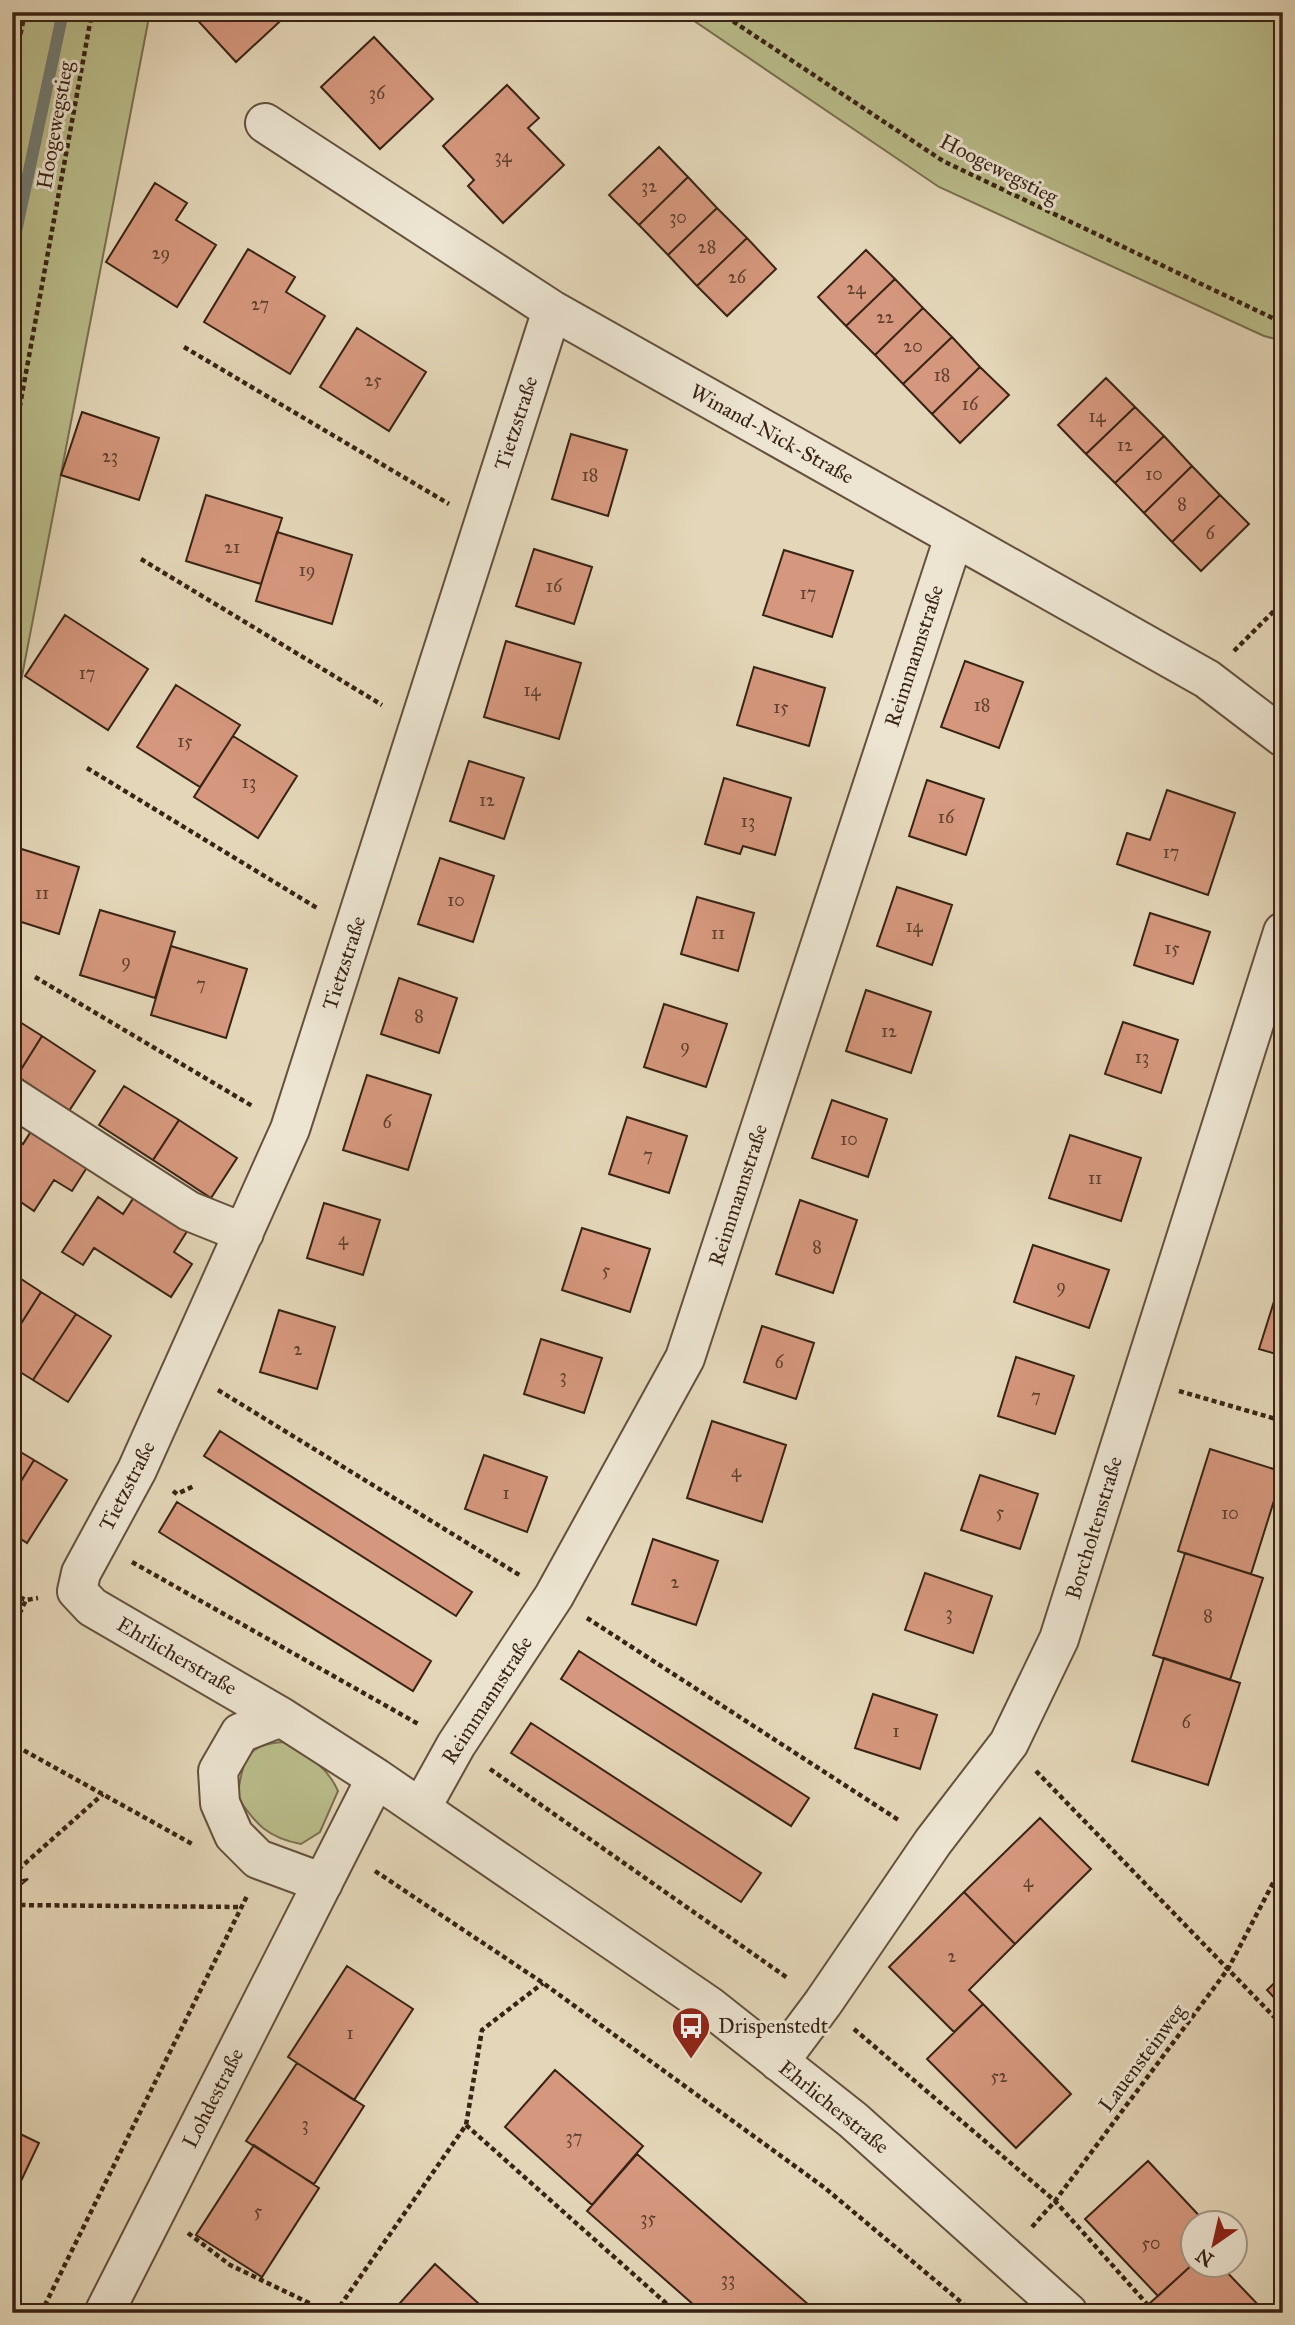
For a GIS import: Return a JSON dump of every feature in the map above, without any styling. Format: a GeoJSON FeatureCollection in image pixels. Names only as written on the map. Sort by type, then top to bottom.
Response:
{"type":"FeatureCollection","features":[{"type":"Feature","properties":{"kind":"street","name":"Winand-Nick-Straße"},"geometry":{"type":"LineString","coordinates":[[265,123],[552,310],[1207,679],[1283,737]]}},
{"type":"Feature","properties":{"kind":"street","name":"Tietzstraße"},"geometry":{"type":"LineString","coordinates":[[76,1591],[81,1573],[137,1470],[290,1129],[552,310]]}},
{"type":"Feature","properties":{"kind":"street","name":"Reimmannstraße"},"geometry":{"type":"LineString","coordinates":[[422,1808],[456,1745],[554,1596],[685,1358],[954,537]]}},
{"type":"Feature","properties":{"kind":"street","name":"Borcholtenstraße"},"geometry":{"type":"LineString","coordinates":[[779,2062],[823,2003],[933,1842],[1009,1743],[1059,1639],[1283,932]]}},
{"type":"Feature","properties":{"kind":"street"},"geometry":{"type":"LineString","coordinates":[[12,1097],[189,1211],[244,1233]]}},
{"type":"Feature","properties":{"kind":"street","name":"Ehrlicherstraße"},"geometry":{"type":"LineString","coordinates":[[76,1591],[92,1607],[281,1717],[422,1808],[709,2006],[853,2120],[1005,2256],[1054,2307]]}},
{"type":"Feature","properties":{"kind":"street"},"geometry":{"type":"LineString","coordinates":[[281,1717],[240,1733],[218,1771],[220,1803],[234,1835],[258,1858],[323,1883],[376,1778]]}},
{"type":"Feature","properties":{"kind":"street","name":"Lohdestraße"},"geometry":{"type":"LineString","coordinates":[[104,2313],[323,1883]]}},
{"type":"Feature","properties":{"kind":"path"},"geometry":{"type":"LineString","coordinates":[[12,76],[25,12]]}},
{"type":"Feature","properties":{"kind":"path","name":"Hoogewegstieg"},"geometry":{"type":"LineString","coordinates":[[12,449],[92,12]]}},
{"type":"Feature","properties":{"kind":"path","name":"Hoogewegstieg"},"geometry":{"type":"LineString","coordinates":[[719,12],[943,161],[1283,323]]}},
{"type":"Feature","properties":{"kind":"path"},"geometry":{"type":"LineString","coordinates":[[184,347],[483,524]]}},
{"type":"Feature","properties":{"kind":"path"},"geometry":{"type":"LineString","coordinates":[[141,559],[418,727]]}},
{"type":"Feature","properties":{"kind":"path"},"geometry":{"type":"LineString","coordinates":[[1207,679],[1283,602]]}},
{"type":"Feature","properties":{"kind":"path"},"geometry":{"type":"LineString","coordinates":[[87,768],[354,930]]}},
{"type":"Feature","properties":{"kind":"path"},"geometry":{"type":"LineString","coordinates":[[35,977],[290,1129]]}},
{"type":"Feature","properties":{"kind":"path"},"geometry":{"type":"LineString","coordinates":[[1141,1380],[1283,1421]]}},
{"type":"Feature","properties":{"kind":"path"},"geometry":{"type":"LineString","coordinates":[[98,1543],[456,1745],[823,2003],[1055,2201],[1155,2313]]}},
{"type":"Feature","properties":{"kind":"path"},"geometry":{"type":"LineString","coordinates":[[12,1629],[26,1600]]}},
{"type":"Feature","properties":{"kind":"path"},"geometry":{"type":"LineString","coordinates":[[12,1739],[16,1746],[195,1846]]}},
{"type":"Feature","properties":{"kind":"path"},"geometry":{"type":"LineString","coordinates":[[1009,1743],[1283,2026]]}},
{"type":"Feature","properties":{"kind":"path"},"geometry":{"type":"LineString","coordinates":[[12,1875],[103,1794]]}},
{"type":"Feature","properties":{"kind":"path"},"geometry":{"type":"LineString","coordinates":[[340,1848],[543,1983],[825,2188],[973,2313]]}},
{"type":"Feature","properties":{"kind":"path"},"geometry":{"type":"LineString","coordinates":[[41,2313],[243,1907],[258,1858]]}},
{"type":"Feature","properties":{"kind":"path","name":"Lauensteinweg"},"geometry":{"type":"LineString","coordinates":[[1005,2256],[1055,2201],[1228,1969],[1283,1864]]}},
{"type":"Feature","properties":{"kind":"path"},"geometry":{"type":"LineString","coordinates":[[12,1905],[243,1907]]}},
{"type":"Feature","properties":{"kind":"path"},"geometry":{"type":"LineString","coordinates":[[156,2209],[230,2265],[332,2313],[466,2125],[482,2030],[543,1983]]}},
{"type":"Feature","properties":{"kind":"path"},"geometry":{"type":"LineString","coordinates":[[466,2125],[677,2313]]}},
{"type":"Feature","properties":{"kind":"green space"},"geometry":{"type":"Polygon","coordinates":[[[12,12],[150,12],[12,728],[12,12]]]}},
{"type":"Feature","properties":{"kind":"green space"},"geometry":{"type":"Polygon","coordinates":[[[681,12],[1283,12],[1283,341],[1264,336],[939,187],[681,12]]]}},
{"type":"Feature","properties":{"kind":"green space"},"geometry":{"type":"Polygon","coordinates":[[[283,1742],[322,1767],[338,1791],[320,1832],[301,1844],[280,1838],[263,1828],[237,1796],[244,1765],[253,1751],[283,1742]]]}},
{"type":"Feature","properties":{"kind":"building"},"geometry":{"type":"Polygon","coordinates":[[[190,12],[290,12],[236,62],[190,12]]]}},
{"type":"Feature","properties":{"kind":"building"},"geometry":{"type":"Polygon","coordinates":[[[374,37],[433,99],[380,149],[321,87],[374,37]]]}},
{"type":"Feature","properties":{"kind":"building"},"geometry":{"type":"Polygon","coordinates":[[[507,85],[539,118],[528,128],[564,165],[503,223],[468,186],[474,180],[443,146],[507,85]]]}},
{"type":"Feature","properties":{"kind":"building"},"geometry":{"type":"Polygon","coordinates":[[[659,147],[688,177],[639,225],[609,195],[659,147]]]}},
{"type":"Feature","properties":{"kind":"building"},"geometry":{"type":"Polygon","coordinates":[[[688,177],[717,208],[668,255],[639,225],[688,177]]]}},
{"type":"Feature","properties":{"kind":"building"},"geometry":{"type":"Polygon","coordinates":[[[155,183],[187,203],[176,220],[216,245],[177,307],[106,262],[155,183]]]}},
{"type":"Feature","properties":{"kind":"building"},"geometry":{"type":"Polygon","coordinates":[[[717,208],[747,238],[697,286],[668,255],[717,208]]]}},
{"type":"Feature","properties":{"kind":"building"},"geometry":{"type":"Polygon","coordinates":[[[747,238],[776,269],[727,316],[697,286],[747,238]]]}},
{"type":"Feature","properties":{"kind":"building"},"geometry":{"type":"Polygon","coordinates":[[[248,249],[295,277],[286,292],[325,316],[290,374],[204,322],[248,249]]]}},
{"type":"Feature","properties":{"kind":"building"},"geometry":{"type":"Polygon","coordinates":[[[866,250],[895,279],[846,326],[818,297],[866,250]]]}},
{"type":"Feature","properties":{"kind":"building"},"geometry":{"type":"Polygon","coordinates":[[[895,279],[923,308],[875,355],[846,326],[895,279]]]}},
{"type":"Feature","properties":{"kind":"building"},"geometry":{"type":"Polygon","coordinates":[[[923,308],[952,337],[903,384],[875,355],[923,308]]]}},
{"type":"Feature","properties":{"kind":"building"},"geometry":{"type":"Polygon","coordinates":[[[357,328],[426,372],[389,431],[320,387],[357,328]]]}},
{"type":"Feature","properties":{"kind":"building"},"geometry":{"type":"Polygon","coordinates":[[[952,337],[980,367],[932,414],[903,384],[952,337]]]}},
{"type":"Feature","properties":{"kind":"building"},"geometry":{"type":"Polygon","coordinates":[[[980,367],[1009,395],[960,443],[932,414],[980,367]]]}},
{"type":"Feature","properties":{"kind":"building"},"geometry":{"type":"Polygon","coordinates":[[[1106,378],[1135,407],[1086,454],[1058,425],[1106,378]]]}},
{"type":"Feature","properties":{"kind":"building"},"geometry":{"type":"Polygon","coordinates":[[[1135,407],[1164,436],[1115,483],[1086,454],[1135,407]]]}},
{"type":"Feature","properties":{"kind":"building"},"geometry":{"type":"Polygon","coordinates":[[[82,412],[159,438],[139,500],[61,475],[82,412]]]}},
{"type":"Feature","properties":{"kind":"building"},"geometry":{"type":"Polygon","coordinates":[[[571,434],[627,450],[608,516],[552,499],[571,434]]]}},
{"type":"Feature","properties":{"kind":"building"},"geometry":{"type":"Polygon","coordinates":[[[1164,436],[1192,466],[1144,513],[1115,483],[1164,436]]]}},
{"type":"Feature","properties":{"kind":"building"},"geometry":{"type":"Polygon","coordinates":[[[1192,466],[1220,495],[1172,542],[1144,513],[1192,466]]]}},
{"type":"Feature","properties":{"kind":"building"},"geometry":{"type":"Polygon","coordinates":[[[206,495],[282,518],[261,584],[186,561],[206,495]]]}},
{"type":"Feature","properties":{"kind":"building"},"geometry":{"type":"Polygon","coordinates":[[[1220,495],[1249,524],[1201,571],[1172,542],[1220,495]]]}},
{"type":"Feature","properties":{"kind":"building"},"geometry":{"type":"Polygon","coordinates":[[[277,532],[352,555],[332,624],[256,601],[277,532]]]}},
{"type":"Feature","properties":{"kind":"building"},"geometry":{"type":"Polygon","coordinates":[[[534,549],[592,567],[574,624],[516,606],[534,549]]]}},
{"type":"Feature","properties":{"kind":"building"},"geometry":{"type":"Polygon","coordinates":[[[784,550],[853,571],[832,637],[763,615],[784,550]]]}},
{"type":"Feature","properties":{"kind":"building"},"geometry":{"type":"Polygon","coordinates":[[[65,615],[148,669],[108,730],[25,676],[65,615]]]}},
{"type":"Feature","properties":{"kind":"building"},"geometry":{"type":"Polygon","coordinates":[[[506,641],[581,663],[559,739],[484,717],[506,641]]]}},
{"type":"Feature","properties":{"kind":"building"},"geometry":{"type":"Polygon","coordinates":[[[965,661],[1023,682],[999,748],[941,727],[965,661]]]}},
{"type":"Feature","properties":{"kind":"building"},"geometry":{"type":"Polygon","coordinates":[[[754,667],[825,688],[809,746],[737,725],[754,667]]]}},
{"type":"Feature","properties":{"kind":"building"},"geometry":{"type":"Polygon","coordinates":[[[176,685],[240,725],[200,787],[137,747],[176,685]]]}},
{"type":"Feature","properties":{"kind":"building"},"geometry":{"type":"Polygon","coordinates":[[[233,736],[297,776],[258,838],[194,797],[233,736]]]}},
{"type":"Feature","properties":{"kind":"building"},"geometry":{"type":"Polygon","coordinates":[[[469,761],[524,778],[504,839],[450,821],[469,761]]]}},
{"type":"Feature","properties":{"kind":"building"},"geometry":{"type":"Polygon","coordinates":[[[724,778],[791,798],[775,855],[743,846],[740,854],[705,844],[724,778]]]}},
{"type":"Feature","properties":{"kind":"building"},"geometry":{"type":"Polygon","coordinates":[[[927,780],[984,799],[966,855],[909,836],[927,780]]]}},
{"type":"Feature","properties":{"kind":"building"},"geometry":{"type":"Polygon","coordinates":[[[1167,790],[1235,813],[1208,895],[1117,864],[1127,833],[1150,840],[1167,790]]]}},
{"type":"Feature","properties":{"kind":"building"},"geometry":{"type":"Polygon","coordinates":[[[12,846],[79,867],[59,934],[12,919],[12,846]]]}},
{"type":"Feature","properties":{"kind":"building"},"geometry":{"type":"Polygon","coordinates":[[[440,858],[494,876],[473,942],[418,924],[440,858]]]}},
{"type":"Feature","properties":{"kind":"building"},"geometry":{"type":"Polygon","coordinates":[[[897,887],[952,905],[932,965],[877,946],[897,887]]]}},
{"type":"Feature","properties":{"kind":"building"},"geometry":{"type":"Polygon","coordinates":[[[697,897],[754,913],[738,971],[681,954],[697,897]]]}},
{"type":"Feature","properties":{"kind":"building"},"geometry":{"type":"Polygon","coordinates":[[[100,910],[175,932],[155,998],[80,975],[100,910]]]}},
{"type":"Feature","properties":{"kind":"building"},"geometry":{"type":"Polygon","coordinates":[[[1150,913],[1210,932],[1193,984],[1134,965],[1150,913]]]}},
{"type":"Feature","properties":{"kind":"building"},"geometry":{"type":"Polygon","coordinates":[[[171,946],[247,969],[226,1038],[151,1015],[171,946]]]}},
{"type":"Feature","properties":{"kind":"building"},"geometry":{"type":"Polygon","coordinates":[[[399,978],[457,998],[439,1053],[381,1034],[399,978]]]}},
{"type":"Feature","properties":{"kind":"building"},"geometry":{"type":"Polygon","coordinates":[[[866,990],[931,1012],[911,1073],[846,1051],[866,990]]]}},
{"type":"Feature","properties":{"kind":"building"},"geometry":{"type":"Polygon","coordinates":[[[664,1004],[727,1024],[706,1087],[644,1067],[664,1004]]]}},
{"type":"Feature","properties":{"kind":"building"},"geometry":{"type":"Polygon","coordinates":[[[12,1017],[42,1036],[17,1076],[12,1073],[12,1017]]]}},
{"type":"Feature","properties":{"kind":"building"},"geometry":{"type":"Polygon","coordinates":[[[1123,1022],[1178,1040],[1161,1093],[1105,1074],[1123,1022]]]}},
{"type":"Feature","properties":{"kind":"building"},"geometry":{"type":"Polygon","coordinates":[[[42,1036],[95,1071],[69,1111],[17,1076],[42,1036]]]}},
{"type":"Feature","properties":{"kind":"building"},"geometry":{"type":"Polygon","coordinates":[[[367,1075],[431,1095],[408,1170],[343,1150],[367,1075]]]}},
{"type":"Feature","properties":{"kind":"building"},"geometry":{"type":"Polygon","coordinates":[[[124,1086],[179,1120],[153,1160],[99,1125],[124,1086]]]}},
{"type":"Feature","properties":{"kind":"building"},"geometry":{"type":"Polygon","coordinates":[[[832,1100],[887,1119],[868,1177],[812,1158],[832,1100]]]}},
{"type":"Feature","properties":{"kind":"building"},"geometry":{"type":"Polygon","coordinates":[[[627,1117],[687,1136],[669,1193],[609,1174],[627,1117]]]}},
{"type":"Feature","properties":{"kind":"building"},"geometry":{"type":"Polygon","coordinates":[[[179,1120],[237,1158],[211,1198],[153,1160],[179,1120]]]}},
{"type":"Feature","properties":{"kind":"building"},"geometry":{"type":"Polygon","coordinates":[[[37,1122],[93,1158],[72,1191],[54,1180],[34,1211],[12,1196],[12,1137],[23,1144],[37,1122]]]}},
{"type":"Feature","properties":{"kind":"building"},"geometry":{"type":"Polygon","coordinates":[[[1070,1135],[1141,1158],[1121,1221],[1049,1198],[1070,1135]]]}},
{"type":"Feature","properties":{"kind":"building"},"geometry":{"type":"Polygon","coordinates":[[[138,1191],[191,1225],[174,1252],[192,1264],[171,1297],[94,1248],[83,1265],[62,1252],[98,1197],[123,1214],[138,1191]]]}},
{"type":"Feature","properties":{"kind":"building"},"geometry":{"type":"Polygon","coordinates":[[[800,1200],[857,1220],[833,1293],[776,1274],[800,1200]]]}},
{"type":"Feature","properties":{"kind":"building"},"geometry":{"type":"Polygon","coordinates":[[[324,1203],[380,1220],[363,1275],[307,1258],[324,1203]]]}},
{"type":"Feature","properties":{"kind":"building"},"geometry":{"type":"Polygon","coordinates":[[[582,1228],[650,1249],[630,1312],[562,1290],[582,1228]]]}},
{"type":"Feature","properties":{"kind":"building"},"geometry":{"type":"Polygon","coordinates":[[[1033,1245],[1109,1270],[1089,1328],[1014,1302],[1033,1245]]]}},
{"type":"Feature","properties":{"kind":"building"},"geometry":{"type":"Polygon","coordinates":[[[12,1273],[41,1292],[12,1338],[12,1273]]]}},
{"type":"Feature","properties":{"kind":"building"},"geometry":{"type":"Polygon","coordinates":[[[1283,1273],[1283,1356],[1259,1349],[1283,1273]]]}},
{"type":"Feature","properties":{"kind":"building"},"geometry":{"type":"Polygon","coordinates":[[[41,1292],[76,1314],[33,1380],[12,1367],[12,1338],[41,1292]]]}},
{"type":"Feature","properties":{"kind":"building"},"geometry":{"type":"Polygon","coordinates":[[[279,1310],[335,1327],[317,1389],[260,1372],[279,1310]]]}},
{"type":"Feature","properties":{"kind":"building"},"geometry":{"type":"Polygon","coordinates":[[[76,1314],[111,1336],[68,1402],[33,1380],[76,1314]]]}},
{"type":"Feature","properties":{"kind":"building"},"geometry":{"type":"Polygon","coordinates":[[[762,1326],[814,1343],[796,1399],[744,1382],[762,1326]]]}},
{"type":"Feature","properties":{"kind":"building"},"geometry":{"type":"Polygon","coordinates":[[[541,1339],[602,1358],[584,1413],[524,1394],[541,1339]]]}},
{"type":"Feature","properties":{"kind":"building"},"geometry":{"type":"Polygon","coordinates":[[[1016,1357],[1074,1376],[1055,1434],[998,1416],[1016,1357]]]}},
{"type":"Feature","properties":{"kind":"building"},"geometry":{"type":"Polygon","coordinates":[[[712,1421],[786,1445],[762,1522],[687,1498],[712,1421]]]}},
{"type":"Feature","properties":{"kind":"building"},"geometry":{"type":"Polygon","coordinates":[[[220,1431],[472,1592],[456,1616],[204,1456],[220,1431]]]}},
{"type":"Feature","properties":{"kind":"building"},"geometry":{"type":"Polygon","coordinates":[[[12,1447],[34,1460],[12,1496],[12,1447]]]}},
{"type":"Feature","properties":{"kind":"building"},"geometry":{"type":"Polygon","coordinates":[[[1210,1449],[1283,1472],[1251,1574],[1178,1551],[1210,1449]]]}},
{"type":"Feature","properties":{"kind":"building"},"geometry":{"type":"Polygon","coordinates":[[[484,1455],[547,1477],[527,1532],[465,1509],[484,1455]]]}},
{"type":"Feature","properties":{"kind":"building"},"geometry":{"type":"Polygon","coordinates":[[[34,1460],[67,1480],[27,1543],[12,1533],[12,1496],[34,1460]]]}},
{"type":"Feature","properties":{"kind":"building"},"geometry":{"type":"Polygon","coordinates":[[[980,1475],[1038,1494],[1020,1549],[961,1530],[980,1475]]]}},
{"type":"Feature","properties":{"kind":"building"},"geometry":{"type":"Polygon","coordinates":[[[177,1502],[431,1661],[413,1691],[159,1532],[177,1502]]]}},
{"type":"Feature","properties":{"kind":"building"},"geometry":{"type":"Polygon","coordinates":[[[653,1539],[718,1561],[696,1625],[632,1604],[653,1539]]]}},
{"type":"Feature","properties":{"kind":"building"},"geometry":{"type":"Polygon","coordinates":[[[1185,1553],[1263,1578],[1230,1680],[1153,1655],[1185,1553]]]}},
{"type":"Feature","properties":{"kind":"building"},"geometry":{"type":"Polygon","coordinates":[[[925,1573],[992,1596],[973,1653],[905,1630],[925,1573]]]}},
{"type":"Feature","properties":{"kind":"building"},"geometry":{"type":"Polygon","coordinates":[[[579,1651],[809,1798],[791,1826],[561,1679],[579,1651]]]}},
{"type":"Feature","properties":{"kind":"building"},"geometry":{"type":"Polygon","coordinates":[[[1164,1658],[1240,1683],[1208,1785],[1132,1761],[1164,1658]]]}},
{"type":"Feature","properties":{"kind":"building"},"geometry":{"type":"Polygon","coordinates":[[[873,1694],[937,1715],[920,1769],[855,1748],[873,1694]]]}},
{"type":"Feature","properties":{"kind":"building"},"geometry":{"type":"Polygon","coordinates":[[[531,1723],[761,1873],[741,1902],[511,1753],[531,1723]]]}},
{"type":"Feature","properties":{"kind":"building"},"geometry":{"type":"Polygon","coordinates":[[[1040,1818],[1091,1869],[1015,1944],[964,1892],[1040,1818]]]}},
{"type":"Feature","properties":{"kind":"building"},"geometry":{"type":"Polygon","coordinates":[[[28,1879],[12,1892],[12,1882],[28,1879]]]}},
{"type":"Feature","properties":{"kind":"building"},"geometry":{"type":"Polygon","coordinates":[[[964,1892],[1015,1944],[969,1990],[983,2004],[954,2032],[889,1967],[964,1892]]]}},
{"type":"Feature","properties":{"kind":"building"},"geometry":{"type":"Polygon","coordinates":[[[347,1966],[413,2009],[354,2100],[288,2057],[347,1966]]]}},
{"type":"Feature","properties":{"kind":"building"},"geometry":{"type":"Polygon","coordinates":[[[1283,1975],[1283,2007],[1267,1990],[1283,1975]]]}},
{"type":"Feature","properties":{"kind":"building"},"geometry":{"type":"Polygon","coordinates":[[[983,2004],[1071,2094],[1016,2148],[927,2059],[983,2004]]]}},
{"type":"Feature","properties":{"kind":"building"},"geometry":{"type":"Polygon","coordinates":[[[297,2063],[364,2106],[314,2184],[246,2141],[297,2063]]]}},
{"type":"Feature","properties":{"kind":"building"},"geometry":{"type":"Polygon","coordinates":[[[555,2070],[643,2146],[592,2205],[505,2127],[555,2070]]]}},
{"type":"Feature","properties":{"kind":"building"},"geometry":{"type":"Polygon","coordinates":[[[12,2130],[39,2143],[12,2200],[12,2130]]]}},
{"type":"Feature","properties":{"kind":"building"},"geometry":{"type":"Polygon","coordinates":[[[254,2145],[319,2188],[262,2277],[196,2235],[254,2145]]]}},
{"type":"Feature","properties":{"kind":"building"},"geometry":{"type":"Polygon","coordinates":[[[637,2154],[818,2313],[703,2313],[587,2211],[637,2154]]]}},
{"type":"Feature","properties":{"kind":"building"},"geometry":{"type":"Polygon","coordinates":[[[1148,2161],[1194,2210],[1180,2210],[1180,2276],[1158,2296],[1085,2219],[1148,2161]]]}},
{"type":"Feature","properties":{"kind":"building"},"geometry":{"type":"Polygon","coordinates":[[[435,2264],[489,2313],[391,2313],[435,2264]]]}},
{"type":"Feature","properties":{"kind":"building"},"geometry":{"type":"Polygon","coordinates":[[[1180,2276],[1180,2280],[1234,2280],[1266,2313],[1159,2313],[1150,2303],[1180,2276]]]}},
{"type":"Feature","properties":{"kind":"waterway"},"geometry":{"type":"LineString","coordinates":[[12,250],[63,12]]}},
{"type":"Feature","properties":{"kind":"place","name":"Drispenstedt"},"geometry":{"type":"Point","coordinates":[691,2060]}}]}
